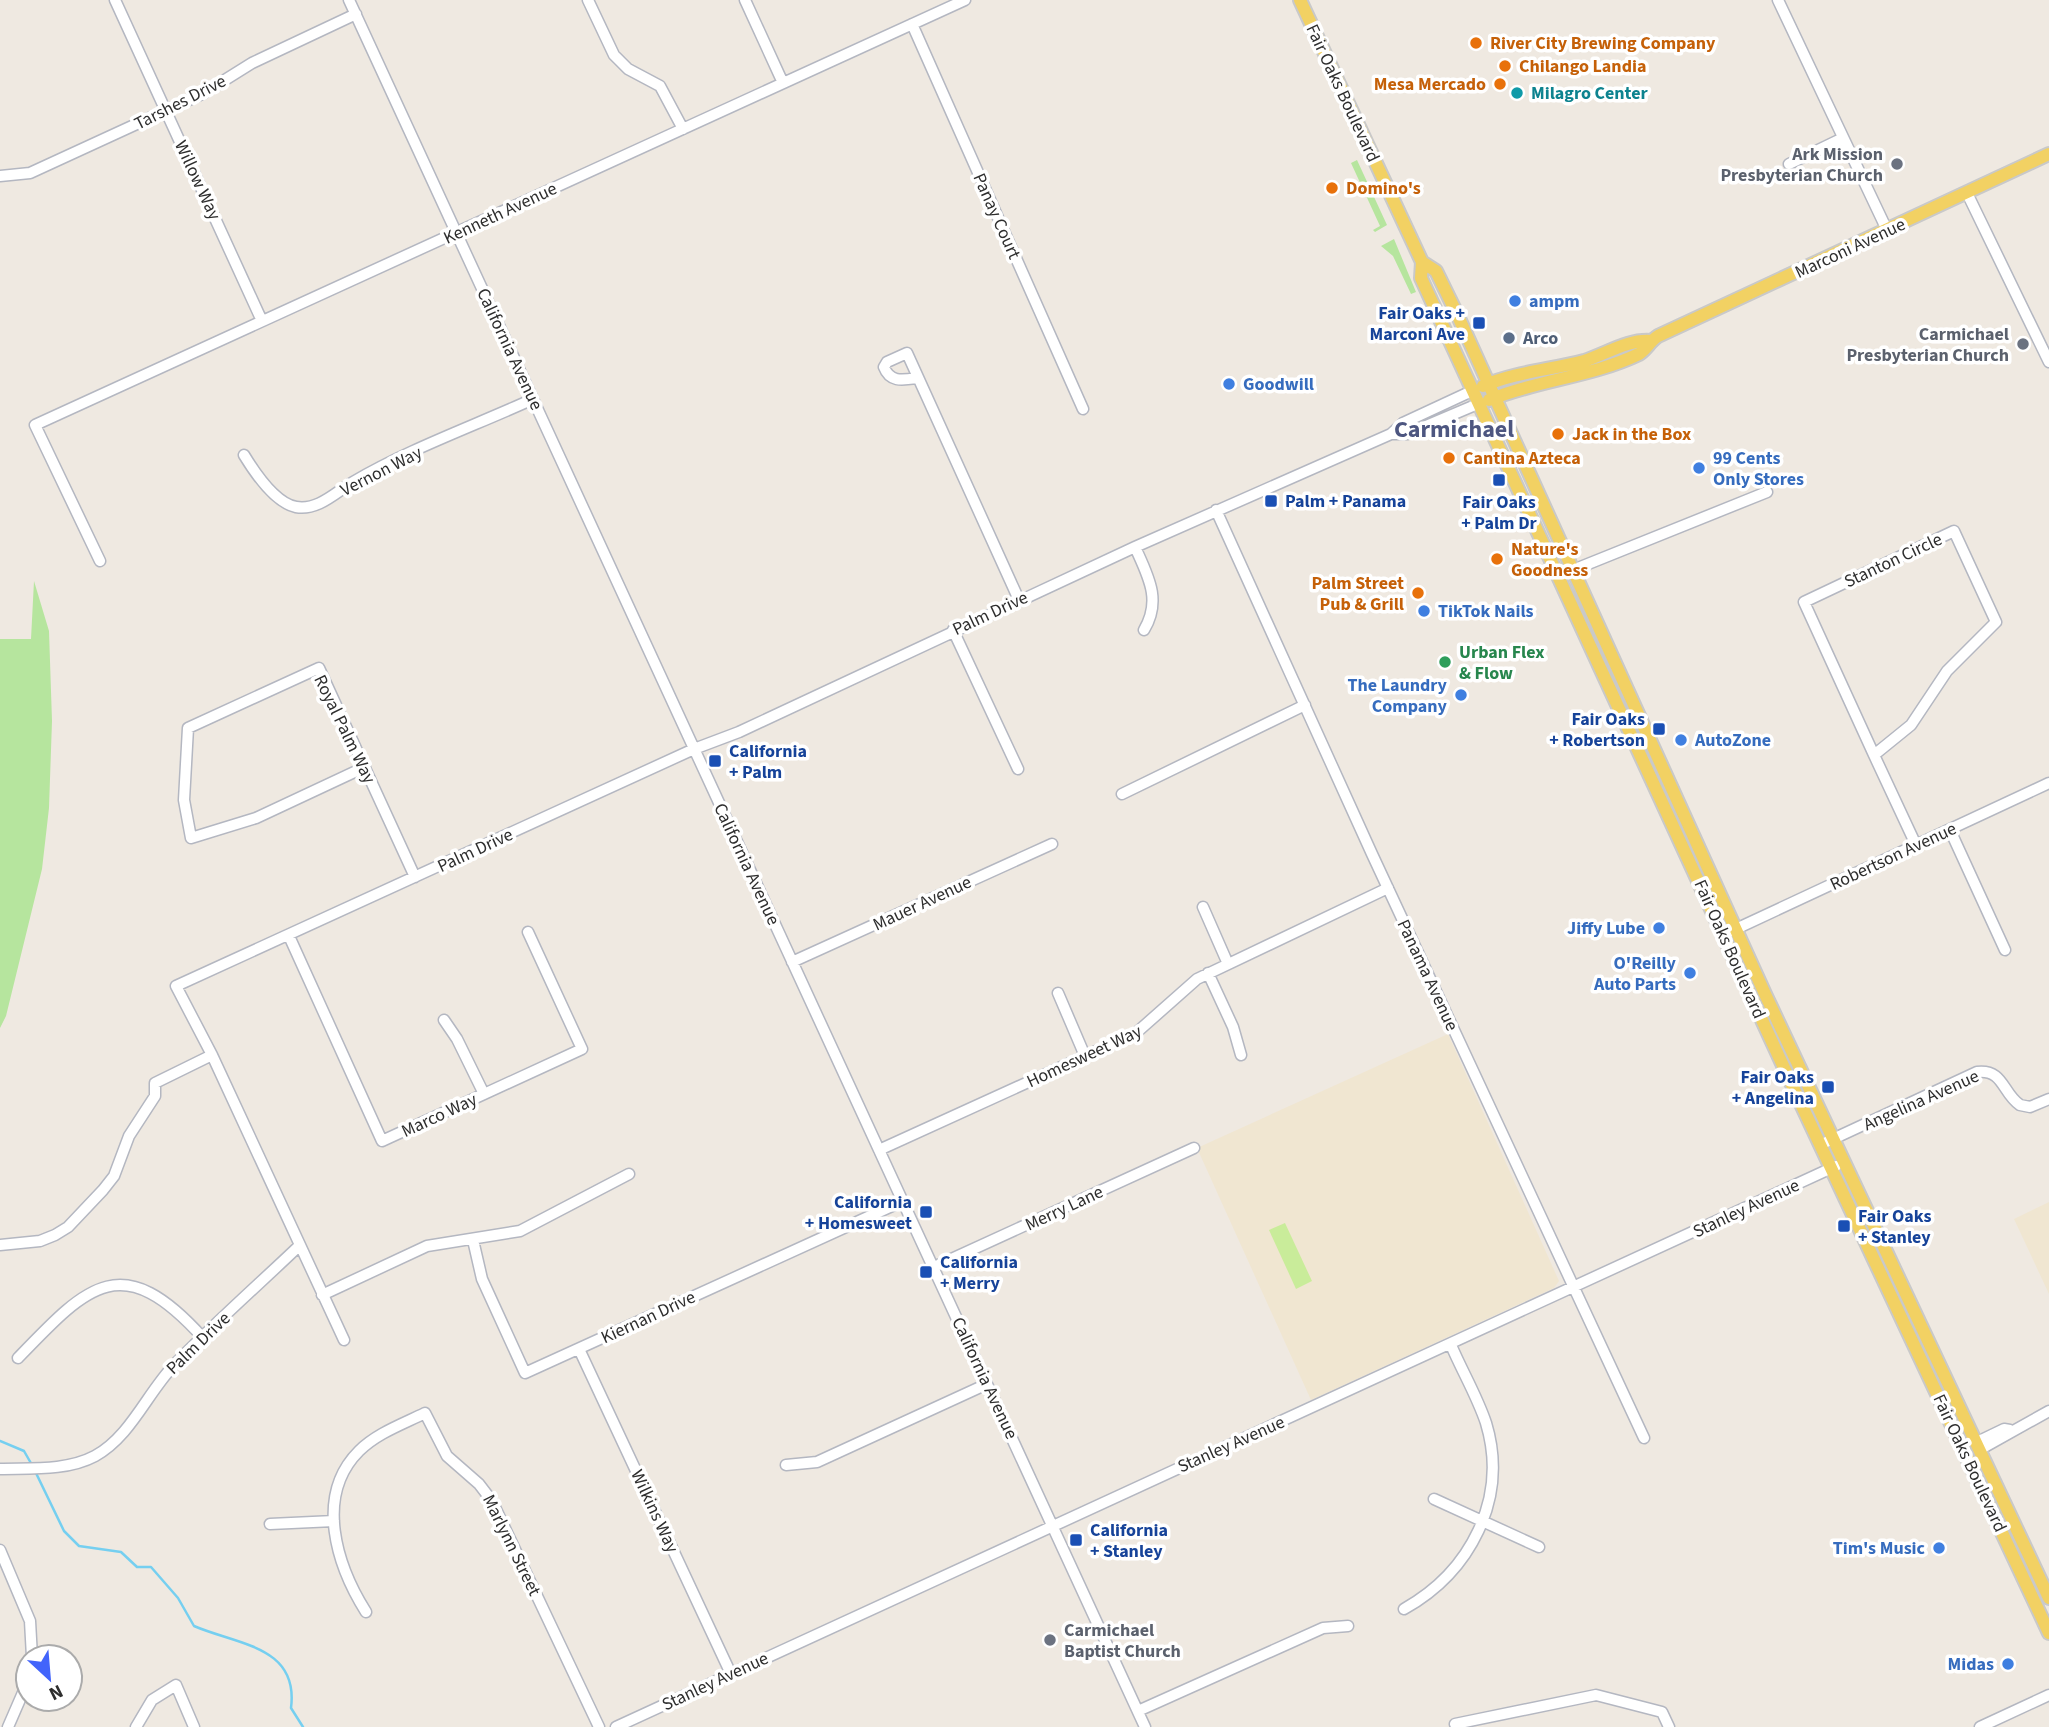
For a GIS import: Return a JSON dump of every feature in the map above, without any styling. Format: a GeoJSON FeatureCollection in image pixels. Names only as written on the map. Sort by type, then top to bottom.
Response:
{"type":"FeatureCollection","features":[{"type":"Feature","properties":{"kind":"main road","name":"Fair Oaks Boulevard"},"geometry":{"type":"LineString","coordinates":[[1300,0],[1422,262],[1421,278],[1820,1145],[2049,1633]]}},
{"type":"Feature","properties":{"kind":"main road","name":"Marconi Avenue"},"geometry":{"type":"LineString","coordinates":[[1494,397],[1552,378],[1604,368],[1642,353],[1651,341],[2049,154]]}},
{"type":"Feature","properties":{"kind":"main road","name":"Fair Oaks Boulevard"},"geometry":{"type":"LineString","coordinates":[[1422,262],[1436,271],[1736,929],[2049,1598]]}},
{"type":"Feature","properties":{"kind":"main road","name":"Marconi Avenue"},"geometry":{"type":"LineString","coordinates":[[1474,390],[1508,376],[1599,356],[1638,340],[1651,341]]}},
{"type":"Feature","properties":{"kind":"main road","name":"Palm Drive"},"geometry":{"type":"LineString","coordinates":[[1480,403],[1494,397]]}},
{"type":"Feature","properties":{"kind":"main road"},"geometry":{"type":"LineString","coordinates":[[1552,561],[1561,566],[1603,653],[1613,660]]}},
{"type":"Feature","properties":{"kind":"main road"},"geometry":{"type":"LineString","coordinates":[[1918,1350],[1928,1355],[1969,1441],[1975,1448],[1979,1445]]}},
{"type":"Feature","properties":{"kind":"street","name":"Willow Way"},"geometry":{"type":"LineString","coordinates":[[115,0],[262,321]]}},
{"type":"Feature","properties":{"kind":"street","name":"California Avenue"},"geometry":{"type":"LineString","coordinates":[[349,0],[1145,1727]]}},
{"type":"Feature","properties":{"kind":"street"},"geometry":{"type":"LineString","coordinates":[[589,0],[614,55],[628,69],[660,86],[669,98],[683,129]]}},
{"type":"Feature","properties":{"kind":"street"},"geometry":{"type":"LineString","coordinates":[[745,0],[783,83]]}},
{"type":"Feature","properties":{"kind":"street","name":"Kenneth Avenue"},"geometry":{"type":"LineString","coordinates":[[100,561],[35,425],[965,0]]}},
{"type":"Feature","properties":{"kind":"street"},"geometry":{"type":"LineString","coordinates":[[1778,0],[1887,230]]}},
{"type":"Feature","properties":{"kind":"street","name":"Tarshes Drive"},"geometry":{"type":"LineString","coordinates":[[0,176],[30,173],[166,111],[221,83],[252,63],[356,14]]}},
{"type":"Feature","properties":{"kind":"street","name":"Panay Court"},"geometry":{"type":"LineString","coordinates":[[912,24],[1083,409]]}},
{"type":"Feature","properties":{"kind":"street"},"geometry":{"type":"LineString","coordinates":[[1788,164],[1843,138]]}},
{"type":"Feature","properties":{"kind":"street"},"geometry":{"type":"LineString","coordinates":[[1967,193],[2049,362]]}},
{"type":"Feature","properties":{"kind":"street"},"geometry":{"type":"LineString","coordinates":[[918,378],[1019,600]]}},
{"type":"Feature","properties":{"kind":"street","name":"Palm Drive"},"geometry":{"type":"LineString","coordinates":[[0,1469],[78,1463],[105,1449],[125,1429],[157,1384],[299,1246],[212,1055],[176,986],[694,749],[739,732],[953,630],[1216,510],[1391,434],[1403,423],[1474,390]]}},
{"type":"Feature","properties":{"kind":"street","name":"Vernon Way"},"geometry":{"type":"LineString","coordinates":[[244,455],[281,499],[295,507],[314,506],[364,476],[533,399]]}},
{"type":"Feature","properties":{"kind":"street","name":"Palm Drive"},"geometry":{"type":"LineString","coordinates":[[1391,434],[1407,434],[1480,403]]}},
{"type":"Feature","properties":{"kind":"street"},"geometry":{"type":"LineString","coordinates":[[1573,570],[1767,492]]}},
{"type":"Feature","properties":{"kind":"street","name":"Panama Avenue"},"geometry":{"type":"LineString","coordinates":[[1216,510],[1388,888],[1644,1438]]}},
{"type":"Feature","properties":{"kind":"street","name":"Stanton Circle"},"geometry":{"type":"LineString","coordinates":[[1874,755],[1911,725],[1947,671],[1996,622],[1954,531],[1804,602],[1874,755],[1916,845]]}},
{"type":"Feature","properties":{"kind":"street"},"geometry":{"type":"LineString","coordinates":[[1135,547],[1153,593],[1152,614],[1144,630]]}},
{"type":"Feature","properties":{"kind":"street"},"geometry":{"type":"LineString","coordinates":[[953,630],[1018,769]]}},
{"type":"Feature","properties":{"kind":"street","name":"Royal Palm Way"},"geometry":{"type":"LineString","coordinates":[[365,767],[256,818],[191,838],[184,800],[188,728],[318,668],[365,767],[415,877]]}},
{"type":"Feature","properties":{"kind":"street"},"geometry":{"type":"LineString","coordinates":[[1122,794],[1305,705]]}},
{"type":"Feature","properties":{"kind":"street","name":"Robertson Avenue"},"geometry":{"type":"LineString","coordinates":[[1723,935],[2049,783]]}},
{"type":"Feature","properties":{"kind":"street"},"geometry":{"type":"LineString","coordinates":[[1950,830],[2005,950]]}},
{"type":"Feature","properties":{"kind":"street","name":"Mauer Avenue"},"geometry":{"type":"LineString","coordinates":[[793,962],[1052,844]]}},
{"type":"Feature","properties":{"kind":"street","name":"Homesweet Way"},"geometry":{"type":"LineString","coordinates":[[880,1150],[1142,1029],[1186,986],[1388,888]]}},
{"type":"Feature","properties":{"kind":"street"},"geometry":{"type":"LineString","coordinates":[[1203,907],[1228,964]]}},
{"type":"Feature","properties":{"kind":"street","name":"Marco Way"},"geometry":{"type":"LineString","coordinates":[[289,936],[382,1141],[582,1049],[528,932]]}},
{"type":"Feature","properties":{"kind":"street"},"geometry":{"type":"LineString","coordinates":[[1209,973],[1233,1027],[1241,1055]]}},
{"type":"Feature","properties":{"kind":"street"},"geometry":{"type":"LineString","coordinates":[[1058,993],[1085,1056]]}},
{"type":"Feature","properties":{"kind":"street"},"geometry":{"type":"LineString","coordinates":[[444,1020],[457,1039],[484,1094]]}},
{"type":"Feature","properties":{"kind":"street"},"geometry":{"type":"LineString","coordinates":[[0,1245],[40,1241],[68,1227],[114,1176],[129,1136],[155,1096],[155,1083],[212,1055]]}},
{"type":"Feature","properties":{"kind":"street","name":"Angelina Avenue"},"geometry":{"type":"LineString","coordinates":[[1820,1145],[1977,1072],[1991,1072],[1998,1077],[2020,1105],[2030,1107],[2049,1099]]}},
{"type":"Feature","properties":{"kind":"street","name":"Merry Lane"},"geometry":{"type":"LineString","coordinates":[[934,1267],[1194,1148]]}},
{"type":"Feature","properties":{"kind":"street","name":"Stanley Avenue"},"geometry":{"type":"LineString","coordinates":[[616,1727],[1052,1525],[1573,1289],[1846,1161]]}},
{"type":"Feature","properties":{"kind":"street"},"geometry":{"type":"LineString","coordinates":[[322,1295],[427,1246],[504,1235],[535,1225],[584,1195],[629,1174]]}},
{"type":"Feature","properties":{"kind":"street","name":"Kiernan Drive"},"geometry":{"type":"LineString","coordinates":[[473,1240],[482,1279],[525,1373],[903,1201]]}},
{"type":"Feature","properties":{"kind":"street"},"geometry":{"type":"LineString","coordinates":[[299,1246],[344,1340]]}},
{"type":"Feature","properties":{"kind":"street"},"geometry":{"type":"LineString","coordinates":[[18,1358],[68,1306],[85,1294],[105,1287],[133,1287],[159,1296],[176,1308],[203,1338]]}},
{"type":"Feature","properties":{"kind":"street"},"geometry":{"type":"LineString","coordinates":[[1404,1609],[1431,1592],[1455,1570],[1474,1543],[1483,1522],[1492,1473],[1490,1441],[1481,1410],[1451,1345]]}},
{"type":"Feature","properties":{"kind":"street","name":"Wilkins Way"},"geometry":{"type":"LineString","coordinates":[[579,1349],[731,1674]]}},
{"type":"Feature","properties":{"kind":"street"},"geometry":{"type":"LineString","coordinates":[[786,1465],[817,1462],[988,1384]]}},
{"type":"Feature","properties":{"kind":"street"},"geometry":{"type":"LineString","coordinates":[[1979,1445],[2007,1436],[2010,1430],[2049,1410]]}},
{"type":"Feature","properties":{"kind":"street","name":"Marlynn Street"},"geometry":{"type":"LineString","coordinates":[[366,1612],[341,1564],[334,1521],[339,1483],[359,1451],[382,1434],[425,1413],[447,1457],[480,1484],[492,1501],[599,1727]]}},
{"type":"Feature","properties":{"kind":"street"},"geometry":{"type":"LineString","coordinates":[[1434,1499],[1539,1547]]}},
{"type":"Feature","properties":{"kind":"street"},"geometry":{"type":"LineString","coordinates":[[270,1524],[334,1521]]}},
{"type":"Feature","properties":{"kind":"street"},"geometry":{"type":"LineString","coordinates":[[0,1550],[28,1614],[31,1643]]}},
{"type":"Feature","properties":{"kind":"street"},"geometry":{"type":"LineString","coordinates":[[1138,1711],[1323,1628],[1348,1626]]}},
{"type":"Feature","properties":{"kind":"street"},"geometry":{"type":"LineString","coordinates":[[136,1727],[148,1705],[176,1685],[194,1727]]}},
{"type":"Feature","properties":{"kind":"street"},"geometry":{"type":"LineString","coordinates":[[1455,1724],[1596,1695],[1662,1712],[1669,1727]]}},
{"type":"Feature","properties":{"kind":"street"},"geometry":{"type":"LineString","coordinates":[[1980,1727],[2049,1695]]}},
{"type":"Feature","properties":{"kind":"shaded area"},"geometry":{"type":"Polygon","coordinates":[[[1448,1034],[1559,1281],[1554,1288],[1311,1400],[1197,1148],[1448,1034]]]}},
{"type":"Feature","properties":{"kind":"shaded area"},"geometry":{"type":"Polygon","coordinates":[[[2049,1202],[2049,1294],[2014,1219],[2049,1202]]]}},
{"type":"Feature","properties":{"kind":"green space"},"geometry":{"type":"Polygon","coordinates":[[[1357,160],[1387,225],[1375,232],[1373,230],[1380,226],[1351,163],[1357,160]]]}},
{"type":"Feature","properties":{"kind":"green space"},"geometry":{"type":"Polygon","coordinates":[[[1394,239],[1416,292],[1411,294],[1393,256],[1381,246],[1394,239]]]}},
{"type":"Feature","properties":{"kind":"green space"},"geometry":{"type":"Polygon","coordinates":[[[34,581],[49,631],[52,721],[49,808],[42,869],[6,1016],[0,1028],[0,639],[31,639],[34,581]]]}},
{"type":"Feature","properties":{"kind":"green space"},"geometry":{"type":"Polygon","coordinates":[[[1285,1223],[1312,1281],[1296,1289],[1269,1230],[1285,1223]]]}},
{"type":"Feature","properties":{"kind":"waterway"},"geometry":{"type":"LineString","coordinates":[[0,1441],[24,1451],[32,1465]]}},
{"type":"Feature","properties":{"kind":"waterway"},"geometry":{"type":"LineString","coordinates":[[35,1471],[64,1531],[79,1546],[121,1552],[137,1567],[151,1567],[178,1598],[194,1626],[246,1644],[275,1660],[285,1672],[291,1687],[291,1708],[303,1727]]}},
{"type":"Feature","properties":{"kind":"place","name":"River City Brewing Company"},"geometry":{"type":"Point","coordinates":[1476,43]}},
{"type":"Feature","properties":{"kind":"place","name":"Chilango Landia"},"geometry":{"type":"Point","coordinates":[1505,66]}},
{"type":"Feature","properties":{"kind":"place","name":"Mesa Mercado"},"geometry":{"type":"Point","coordinates":[1500,84]}},
{"type":"Feature","properties":{"kind":"place","name":"Milagro Center"},"geometry":{"type":"Point","coordinates":[1517,93]}},
{"type":"Feature","properties":{"kind":"place","name":"Ark Mission Presbyterian Church"},"geometry":{"type":"Point","coordinates":[1897,164]}},
{"type":"Feature","properties":{"kind":"place","name":"Domino's"},"geometry":{"type":"Point","coordinates":[1332,188]}},
{"type":"Feature","properties":{"kind":"place","name":"ampm"},"geometry":{"type":"Point","coordinates":[1515,301]}},
{"type":"Feature","properties":{"kind":"place","name":"Fair Oaks + Marconi Ave"},"geometry":{"type":"Point","coordinates":[1479,323]}},
{"type":"Feature","properties":{"kind":"place","name":"Arco"},"geometry":{"type":"Point","coordinates":[1509,338]}},
{"type":"Feature","properties":{"kind":"place","name":"Carmichael Presbyterian Church"},"geometry":{"type":"Point","coordinates":[2023,344]}},
{"type":"Feature","properties":{"kind":"place","name":"Goodwill"},"geometry":{"type":"Point","coordinates":[1229,384]}},
{"type":"Feature","properties":{"kind":"place","name":"Jack in the Box"},"geometry":{"type":"Point","coordinates":[1558,434]}},
{"type":"Feature","properties":{"kind":"place","name":"Cantina Azteca"},"geometry":{"type":"Point","coordinates":[1449,458]}},
{"type":"Feature","properties":{"kind":"place","name":"99 Cents Only Stores"},"geometry":{"type":"Point","coordinates":[1699,468]}},
{"type":"Feature","properties":{"kind":"place","name":"Fair Oaks + Palm Dr"},"geometry":{"type":"Point","coordinates":[1499,480]}},
{"type":"Feature","properties":{"kind":"place","name":"Palm + Panama"},"geometry":{"type":"Point","coordinates":[1271,501]}},
{"type":"Feature","properties":{"kind":"place","name":"Nature's Goodness"},"geometry":{"type":"Point","coordinates":[1497,559]}},
{"type":"Feature","properties":{"kind":"place","name":"Palm Street Pub & Grill"},"geometry":{"type":"Point","coordinates":[1418,593]}},
{"type":"Feature","properties":{"kind":"place","name":"TikTok Nails"},"geometry":{"type":"Point","coordinates":[1424,611]}},
{"type":"Feature","properties":{"kind":"place","name":"Urban Flex & Flow"},"geometry":{"type":"Point","coordinates":[1445,662]}},
{"type":"Feature","properties":{"kind":"place","name":"The Laundry Company"},"geometry":{"type":"Point","coordinates":[1461,695]}},
{"type":"Feature","properties":{"kind":"place","name":"Fair Oaks + Robertson"},"geometry":{"type":"Point","coordinates":[1659,729]}},
{"type":"Feature","properties":{"kind":"place","name":"AutoZone"},"geometry":{"type":"Point","coordinates":[1681,740]}},
{"type":"Feature","properties":{"kind":"place","name":"California + Palm"},"geometry":{"type":"Point","coordinates":[715,761]}},
{"type":"Feature","properties":{"kind":"place","name":"Jiffy Lube"},"geometry":{"type":"Point","coordinates":[1659,928]}},
{"type":"Feature","properties":{"kind":"place","name":"O'Reilly Auto Parts"},"geometry":{"type":"Point","coordinates":[1690,973]}},
{"type":"Feature","properties":{"kind":"place","name":"Fair Oaks + Angelina"},"geometry":{"type":"Point","coordinates":[1828,1087]}},
{"type":"Feature","properties":{"kind":"place","name":"California + Homesweet"},"geometry":{"type":"Point","coordinates":[926,1212]}},
{"type":"Feature","properties":{"kind":"place","name":"Fair Oaks + Stanley"},"geometry":{"type":"Point","coordinates":[1844,1226]}},
{"type":"Feature","properties":{"kind":"place","name":"California + Merry"},"geometry":{"type":"Point","coordinates":[926,1272]}},
{"type":"Feature","properties":{"kind":"place","name":"California + Stanley"},"geometry":{"type":"Point","coordinates":[1076,1540]}},
{"type":"Feature","properties":{"kind":"place","name":"Tim's Music"},"geometry":{"type":"Point","coordinates":[1939,1548]}},
{"type":"Feature","properties":{"kind":"place","name":"Carmichael Baptist Church"},"geometry":{"type":"Point","coordinates":[1050,1640]}},
{"type":"Feature","properties":{"kind":"place","name":"Midas"},"geometry":{"type":"Point","coordinates":[2008,1664]}},
{"type":"Feature","properties":{"kind":"district","name":"Carmichael"},"geometry":{"type":"Point","coordinates":[1454,429]}}]}
